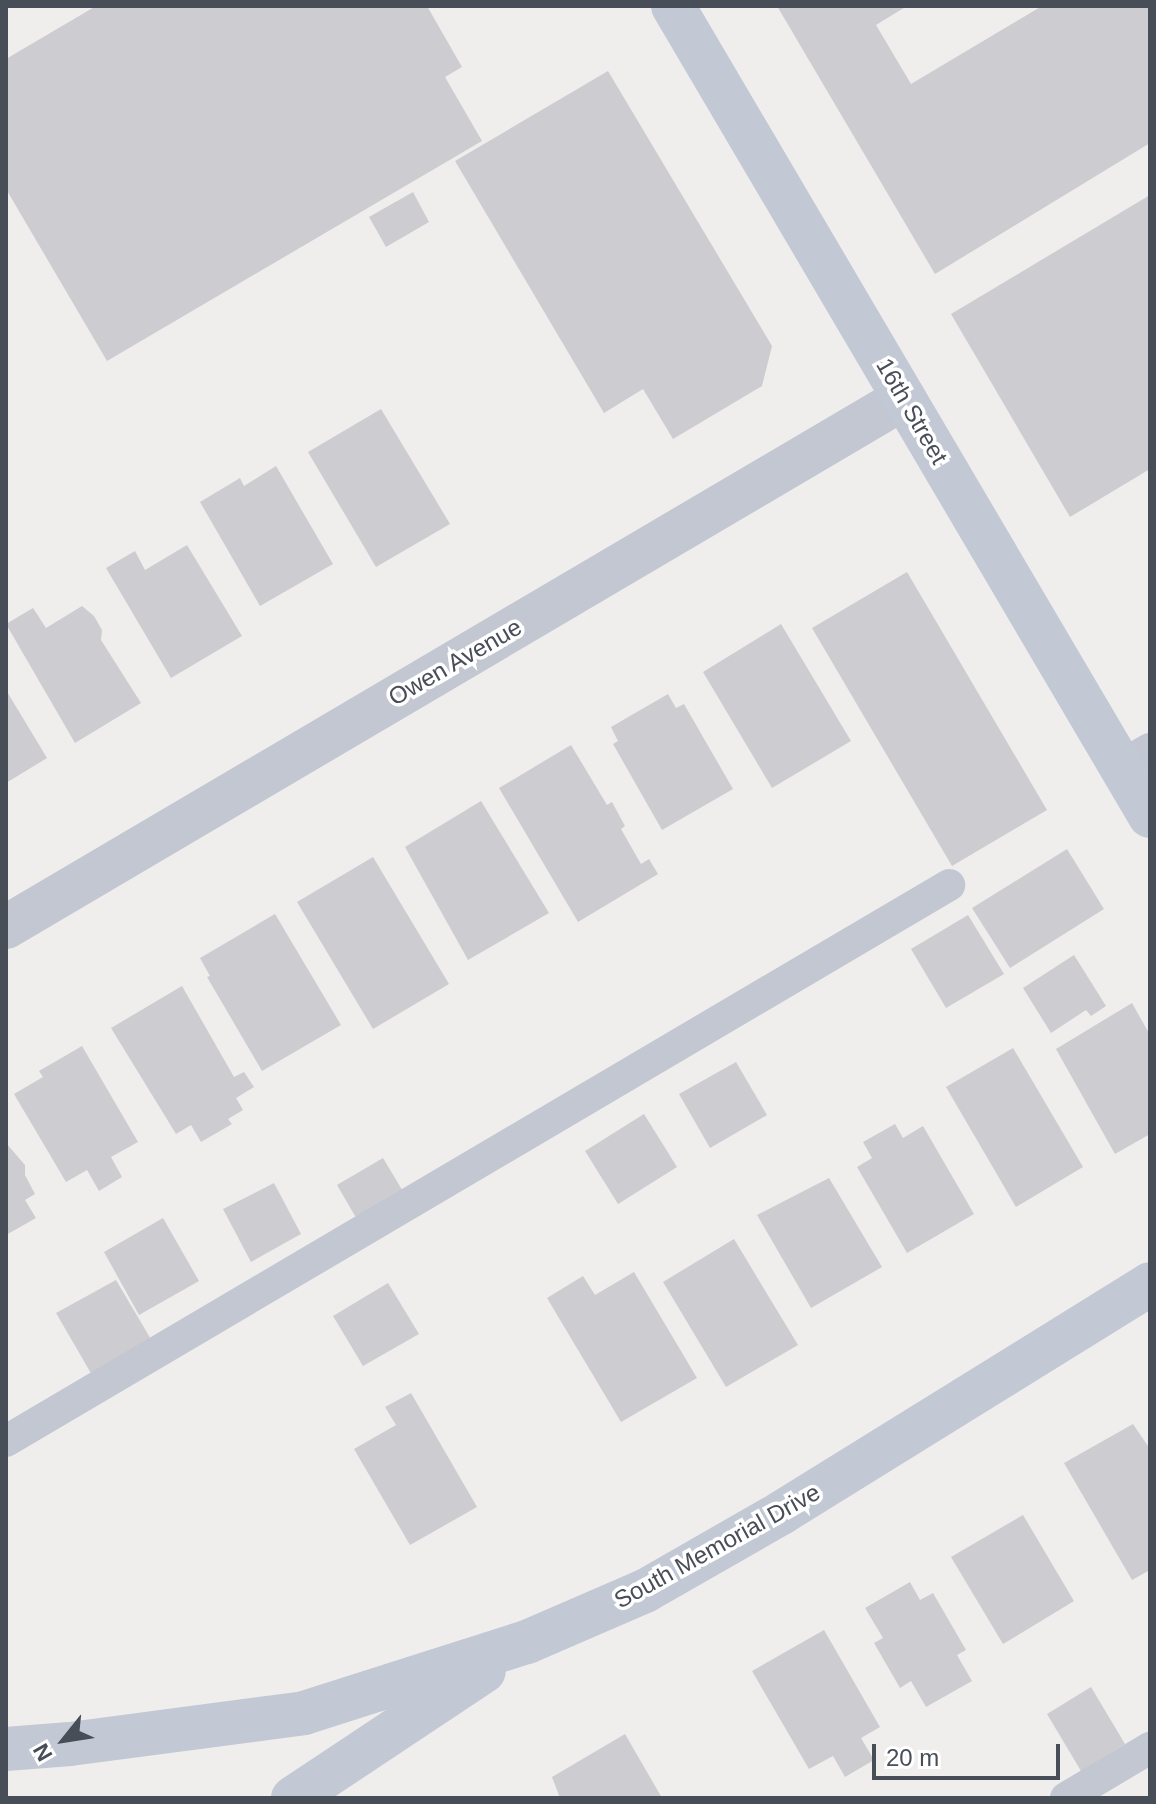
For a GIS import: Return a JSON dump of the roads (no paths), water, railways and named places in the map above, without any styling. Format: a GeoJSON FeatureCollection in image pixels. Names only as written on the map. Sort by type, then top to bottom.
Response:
{"type":"FeatureCollection","features":[{"type":"Feature","properties":{"kind":"main road","name":"16th Street"},"geometry":{"type":"LineString","coordinates":[[673,6],[904,398],[1135,757],[1150,816]]}},
{"type":"Feature","properties":{"kind":"main road","name":"South Memorial Drive"},"geometry":{"type":"LineString","coordinates":[[6,1749],[70,1744],[304,1713],[527,1642],[645,1591],[781,1513],[1150,1284]]}},
{"type":"Feature","properties":{"kind":"main road"},"geometry":{"type":"LineString","coordinates":[[293,1798],[527,1642]]}},
{"type":"Feature","properties":{"kind":"street","name":"Owen Avenue"},"geometry":{"type":"LineString","coordinates":[[6,927],[904,398]]}},
{"type":"Feature","properties":{"kind":"lane"},"geometry":{"type":"LineString","coordinates":[[6,1441],[949,885]]}},
{"type":"Feature","properties":{"kind":"lane"},"geometry":{"type":"LineString","coordinates":[[1066,1798],[1150,1748]]}}]}
